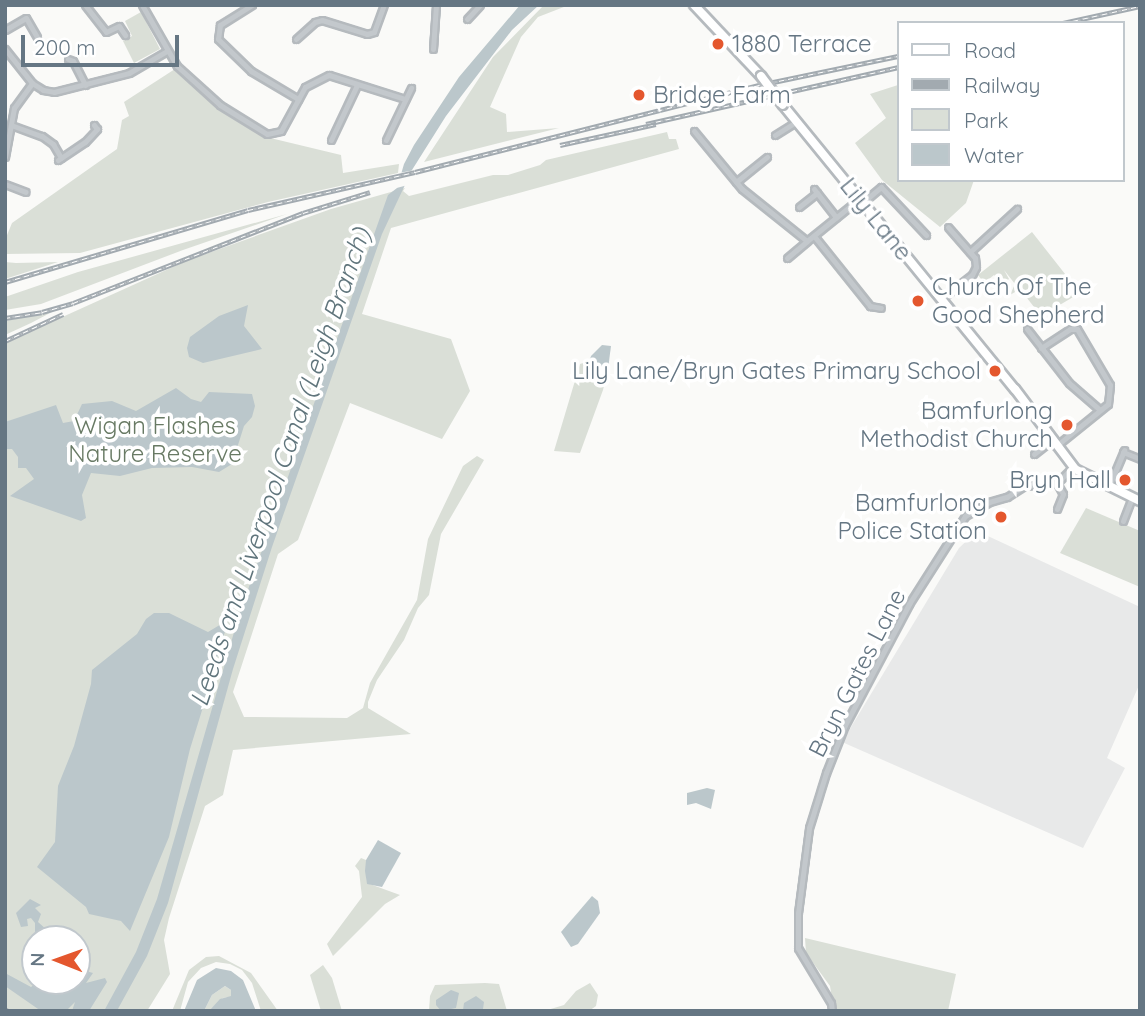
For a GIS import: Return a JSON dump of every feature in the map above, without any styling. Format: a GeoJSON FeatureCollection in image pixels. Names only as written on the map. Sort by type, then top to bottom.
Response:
{"type":"FeatureCollection","features":[{"type":"Feature","properties":{"kind":"main road","name":"Lily Lane"},"geometry":{"type":"LineString","coordinates":[[694,5],[761,76],[1015,390],[1075,469]]}},
{"type":"Feature","properties":{"kind":"main road"},"geometry":{"type":"LineString","coordinates":[[1075,469],[1136,499]]}},
{"type":"Feature","properties":{"kind":"street"},"geometry":{"type":"LineString","coordinates":[[85,5],[106,32],[119,26],[125,35]]}},
{"type":"Feature","properties":{"kind":"street"},"geometry":{"type":"LineString","coordinates":[[142,5],[177,66],[220,104],[267,134],[281,131],[305,87],[329,75],[405,99]]}},
{"type":"Feature","properties":{"kind":"street"},"geometry":{"type":"LineString","coordinates":[[252,5],[220,25],[218,39],[251,71],[298,99]]}},
{"type":"Feature","properties":{"kind":"street"},"geometry":{"type":"LineString","coordinates":[[296,39],[315,22],[322,20],[367,34],[374,32],[384,5]]}},
{"type":"Feature","properties":{"kind":"street"},"geometry":{"type":"LineString","coordinates":[[433,49],[436,5]]}},
{"type":"Feature","properties":{"kind":"street"},"geometry":{"type":"LineString","coordinates":[[467,19],[480,5]]}},
{"type":"Feature","properties":{"kind":"street"},"geometry":{"type":"LineString","coordinates":[[5,30],[26,18],[37,37]]}},
{"type":"Feature","properties":{"kind":"street"},"geometry":{"type":"LineString","coordinates":[[5,49],[32,83],[43,90],[54,92],[129,73],[166,51]]}},
{"type":"Feature","properties":{"kind":"street"},"geometry":{"type":"LineString","coordinates":[[68,59],[73,61],[85,85]]}},
{"type":"Feature","properties":{"kind":"street"},"geometry":{"type":"LineString","coordinates":[[6,154],[14,108],[32,83]]}},
{"type":"Feature","properties":{"kind":"street"},"geometry":{"type":"LineString","coordinates":[[331,140],[357,85]]}},
{"type":"Feature","properties":{"kind":"street"},"geometry":{"type":"LineString","coordinates":[[386,140],[411,88]]}},
{"type":"Feature","properties":{"kind":"street"},"geometry":{"type":"LineString","coordinates":[[5,104],[14,108]]}},
{"type":"Feature","properties":{"kind":"street"},"geometry":{"type":"LineString","coordinates":[[775,135],[796,122]]}},
{"type":"Feature","properties":{"kind":"street"},"geometry":{"type":"LineString","coordinates":[[11,125],[42,136],[53,144],[60,159],[85,142],[97,129],[94,125]]}},
{"type":"Feature","properties":{"kind":"street"},"geometry":{"type":"LineString","coordinates":[[698,134],[736,182],[807,241]]}},
{"type":"Feature","properties":{"kind":"street"},"geometry":{"type":"LineString","coordinates":[[736,182],[767,157]]}},
{"type":"Feature","properties":{"kind":"street"},"geometry":{"type":"LineString","coordinates":[[5,184],[23,191],[24,182]]}},
{"type":"Feature","properties":{"kind":"street"},"geometry":{"type":"LineString","coordinates":[[787,258],[836,217],[881,187],[926,235]]}},
{"type":"Feature","properties":{"kind":"street"},"geometry":{"type":"LineString","coordinates":[[799,206],[815,191],[836,217]]}},
{"type":"Feature","properties":{"kind":"street"},"geometry":{"type":"LineString","coordinates":[[970,252],[1017,209]]}},
{"type":"Feature","properties":{"kind":"street"},"geometry":{"type":"LineString","coordinates":[[941,300],[975,271],[976,262],[948,227]]}},
{"type":"Feature","properties":{"kind":"street"},"geometry":{"type":"LineString","coordinates":[[814,236],[870,306],[881,308]]}},
{"type":"Feature","properties":{"kind":"street"},"geometry":{"type":"LineString","coordinates":[[1027,329],[1069,383],[1100,410]]}},
{"type":"Feature","properties":{"kind":"street"},"geometry":{"type":"LineString","coordinates":[[1034,454],[1100,410],[1111,396],[1110,385],[1077,329],[1070,329],[1041,348]]}},
{"type":"Feature","properties":{"kind":"street"},"geometry":{"type":"LineString","coordinates":[[1108,486],[1124,451],[1140,459]]}},
{"type":"Feature","properties":{"kind":"street"},"geometry":{"type":"LineString","coordinates":[[1057,509],[1063,494],[1057,483],[1075,469]]}},
{"type":"Feature","properties":{"kind":"street","name":"Bryn Gates Lane"},"geometry":{"type":"LineString","coordinates":[[832,1011],[831,1003],[797,948],[798,913],[809,828],[825,773],[845,725],[909,604],[965,516],[1030,484],[1057,483]]}},
{"type":"Feature","properties":{"kind":"street"},"geometry":{"type":"LineString","coordinates":[[1123,521],[1136,499]]}},
{"type":"Feature","properties":{"kind":"shaded area"},"geometry":{"type":"Polygon","coordinates":[[[977,531],[1140,607],[1140,683],[1107,758],[1125,768],[1083,848],[842,742],[959,548],[977,531]]]}},
{"type":"Feature","properties":{"kind":"green space"},"geometry":{"type":"Polygon","coordinates":[[[544,5],[569,5],[538,17],[521,37],[490,107],[506,114],[507,132],[559,128],[424,162],[493,57],[544,5]]]}},
{"type":"Feature","properties":{"kind":"green space"},"geometry":{"type":"Polygon","coordinates":[[[141,12],[160,49],[134,63],[123,41],[132,36],[125,21],[141,12]]]}},
{"type":"Feature","properties":{"kind":"green space"},"geometry":{"type":"Polygon","coordinates":[[[175,69],[217,106],[262,136],[341,155],[343,173],[399,164],[398,173],[268,202],[80,253],[5,254],[5,240],[12,223],[117,149],[122,120],[129,116],[124,102],[175,69]]]}},
{"type":"Feature","properties":{"kind":"green space"},"geometry":{"type":"Polygon","coordinates":[[[897,85],[897,182],[973,182],[966,203],[940,227],[882,180],[855,143],[886,118],[870,94],[897,85]]]}},
{"type":"Feature","properties":{"kind":"green space","name":"Wigan Flashes Nature Reserve"},"geometry":{"type":"Polygon","coordinates":[[[667,132],[669,139],[676,139],[679,149],[391,228],[362,314],[451,339],[470,391],[442,439],[350,403],[298,540],[278,554],[233,692],[244,717],[347,718],[363,708],[370,683],[417,600],[428,539],[463,466],[477,456],[484,460],[441,534],[429,595],[418,608],[404,640],[377,680],[368,702],[368,708],[411,734],[233,750],[223,795],[205,806],[169,918],[164,940],[170,974],[147,1011],[5,1011],[5,343],[186,261],[331,209],[405,188],[403,191],[409,196],[493,175],[508,175],[540,165],[546,160],[667,132]]]}},
{"type":"Feature","properties":{"kind":"green space"},"geometry":{"type":"Polygon","coordinates":[[[287,214],[41,304],[5,310],[5,297],[78,272],[287,214]]]}},
{"type":"Feature","properties":{"kind":"green space"},"geometry":{"type":"Polygon","coordinates":[[[1032,232],[1080,293],[1041,316],[1020,289],[1010,295],[1015,284],[1004,270],[1009,279],[1003,284],[994,275],[984,283],[978,275],[1032,232]]]}},
{"type":"Feature","properties":{"kind":"green space"},"geometry":{"type":"Polygon","coordinates":[[[5,262],[16,263],[58,262],[5,279],[5,262]]]}},
{"type":"Feature","properties":{"kind":"green space"},"geometry":{"type":"Polygon","coordinates":[[[52,312],[31,323],[5,335],[5,321],[52,312]]]}},
{"type":"Feature","properties":{"kind":"green space"},"geometry":{"type":"Polygon","coordinates":[[[586,362],[588,367],[608,369],[603,390],[580,453],[554,451],[580,364],[586,362]]]}},
{"type":"Feature","properties":{"kind":"green space"},"geometry":{"type":"Polygon","coordinates":[[[1086,508],[1140,531],[1140,587],[1060,553],[1086,508]]]}},
{"type":"Feature","properties":{"kind":"green space"},"geometry":{"type":"Polygon","coordinates":[[[361,858],[366,860],[367,883],[400,895],[385,904],[333,956],[327,944],[362,897],[359,871],[355,866],[361,858]]]}},
{"type":"Feature","properties":{"kind":"green space"},"geometry":{"type":"Polygon","coordinates":[[[805,938],[956,974],[948,1011],[834,1011],[830,986],[806,953],[805,938]]]}},
{"type":"Feature","properties":{"kind":"green space"},"geometry":{"type":"Polygon","coordinates":[[[219,956],[251,973],[278,1011],[261,1011],[252,983],[242,970],[230,964],[216,962],[201,968],[188,982],[180,1011],[172,1011],[189,970],[206,957],[219,956]]]}},
{"type":"Feature","properties":{"kind":"green space"},"geometry":{"type":"Polygon","coordinates":[[[323,965],[332,978],[342,1011],[321,1011],[310,975],[323,965]]]}},
{"type":"Feature","properties":{"kind":"green space"},"geometry":{"type":"Polygon","coordinates":[[[590,983],[598,995],[596,1006],[589,1011],[544,1011],[564,1005],[576,991],[590,983]]]}},
{"type":"Feature","properties":{"kind":"green space"},"geometry":{"type":"Polygon","coordinates":[[[499,984],[507,1011],[429,1011],[430,996],[435,985],[499,984]]]}},
{"type":"Feature","properties":{"kind":"green space"},"geometry":{"type":"Polygon","coordinates":[[[225,986],[231,990],[231,997],[223,998],[209,1011],[204,1011],[212,995],[225,986]]]}},
{"type":"Feature","properties":{"kind":"water","name":"Leeds and Liverpool Canal (Leigh Branch)"},"geometry":{"type":"Polygon","coordinates":[[[520,5],[539,5],[512,30],[446,116],[412,170],[382,234],[272,547],[233,669],[168,903],[147,956],[117,1011],[104,1011],[136,952],[157,899],[239,615],[388,195],[397,188],[404,164],[414,145],[459,77],[520,5]]]}},
{"type":"Feature","properties":{"kind":"water"},"geometry":{"type":"Polygon","coordinates":[[[248,305],[244,326],[262,349],[203,363],[189,357],[187,348],[190,337],[219,316],[248,305]]]}},
{"type":"Feature","properties":{"kind":"water"},"geometry":{"type":"Polygon","coordinates":[[[602,345],[611,346],[608,369],[588,367],[591,356],[602,345]]]}},
{"type":"Feature","properties":{"kind":"water"},"geometry":{"type":"Polygon","coordinates":[[[176,388],[191,399],[201,402],[209,392],[252,394],[255,406],[252,417],[244,426],[232,464],[219,472],[192,467],[152,468],[120,476],[91,473],[82,495],[86,518],[81,521],[10,496],[34,479],[26,468],[18,468],[18,457],[12,449],[5,449],[5,422],[56,405],[63,423],[74,421],[82,404],[112,401],[136,411],[176,388]]]}},
{"type":"Feature","properties":{"kind":"water"},"geometry":{"type":"Polygon","coordinates":[[[154,613],[169,613],[208,632],[223,623],[227,625],[214,667],[213,684],[208,691],[190,749],[169,837],[130,931],[121,921],[89,914],[86,907],[37,867],[55,842],[58,786],[74,746],[91,684],[92,670],[137,634],[146,619],[154,613]]]}},
{"type":"Feature","properties":{"kind":"water"},"geometry":{"type":"Polygon","coordinates":[[[707,788],[715,790],[711,809],[696,803],[687,805],[687,793],[707,788]]]}},
{"type":"Feature","properties":{"kind":"water"},"geometry":{"type":"Polygon","coordinates":[[[378,840],[401,853],[382,887],[367,884],[365,871],[366,860],[378,840]]]}},
{"type":"Feature","properties":{"kind":"water"},"geometry":{"type":"Polygon","coordinates":[[[592,896],[598,901],[600,913],[578,944],[571,947],[561,932],[592,896]]]}},
{"type":"Feature","properties":{"kind":"water"},"geometry":{"type":"Polygon","coordinates":[[[30,899],[41,905],[35,908],[41,914],[38,922],[41,925],[35,925],[31,918],[27,919],[28,925],[21,927],[16,913],[30,899]]]}},
{"type":"Feature","properties":{"kind":"water"},"geometry":{"type":"Polygon","coordinates":[[[216,968],[231,971],[243,980],[256,1011],[209,1011],[220,999],[231,996],[231,990],[225,986],[212,995],[204,1011],[184,1011],[197,980],[216,968]]]}},
{"type":"Feature","properties":{"kind":"water"},"geometry":{"type":"Polygon","coordinates":[[[5,973],[21,982],[21,995],[91,995],[91,982],[105,978],[107,982],[89,1011],[72,1011],[75,1002],[67,1010],[41,1011],[5,986],[5,973]]]}},
{"type":"Feature","properties":{"kind":"water"},"geometry":{"type":"Polygon","coordinates":[[[451,990],[459,993],[456,1008],[441,1011],[436,1000],[451,990]]]}},
{"type":"Feature","properties":{"kind":"water"},"geometry":{"type":"Polygon","coordinates":[[[476,996],[484,1002],[483,1009],[463,1010],[464,1003],[476,996]]]}},
{"type":"Feature","properties":{"kind":"pier"},"geometry":{"type":"Polygon","coordinates":[[[415,170],[408,185],[389,190],[399,173],[415,170]]]}},
{"type":"Feature","properties":{"kind":"railway"},"geometry":{"type":"LineString","coordinates":[[1072,21],[1140,6]]}},
{"type":"Feature","properties":{"kind":"railway"},"geometry":{"type":"LineString","coordinates":[[5,282],[248,210],[415,172],[759,85],[897,56]]}},
{"type":"Feature","properties":{"kind":"railway"},"geometry":{"type":"LineString","coordinates":[[646,124],[897,67]]}},
{"type":"Feature","properties":{"kind":"railway"},"geometry":{"type":"LineString","coordinates":[[560,145],[656,124]]}},
{"type":"Feature","properties":{"kind":"railway"},"geometry":{"type":"LineString","coordinates":[[5,318],[42,312],[73,303],[303,213],[370,192]]}},
{"type":"Feature","properties":{"kind":"railway"},"geometry":{"type":"LineString","coordinates":[[5,341],[63,314]]}},
{"type":"Feature","properties":{"kind":"place","name":"1880 Terrace"},"geometry":{"type":"Point","coordinates":[718,44]}},
{"type":"Feature","properties":{"kind":"place","name":"Bridge Farm"},"geometry":{"type":"Point","coordinates":[639,95]}},
{"type":"Feature","properties":{"kind":"place","name":"Church Of The Good Shepherd"},"geometry":{"type":"Point","coordinates":[918,301]}},
{"type":"Feature","properties":{"kind":"place","name":"Lily Lane/Bryn Gates Primary School"},"geometry":{"type":"Point","coordinates":[995,371]}},
{"type":"Feature","properties":{"kind":"place","name":"Bamfurlong Methodist Church"},"geometry":{"type":"Point","coordinates":[1067,425]}},
{"type":"Feature","properties":{"kind":"place","name":"Bryn Hall"},"geometry":{"type":"Point","coordinates":[1125,480]}},
{"type":"Feature","properties":{"kind":"place","name":"Bamfurlong Police Station"},"geometry":{"type":"Point","coordinates":[1001,517]}}]}
